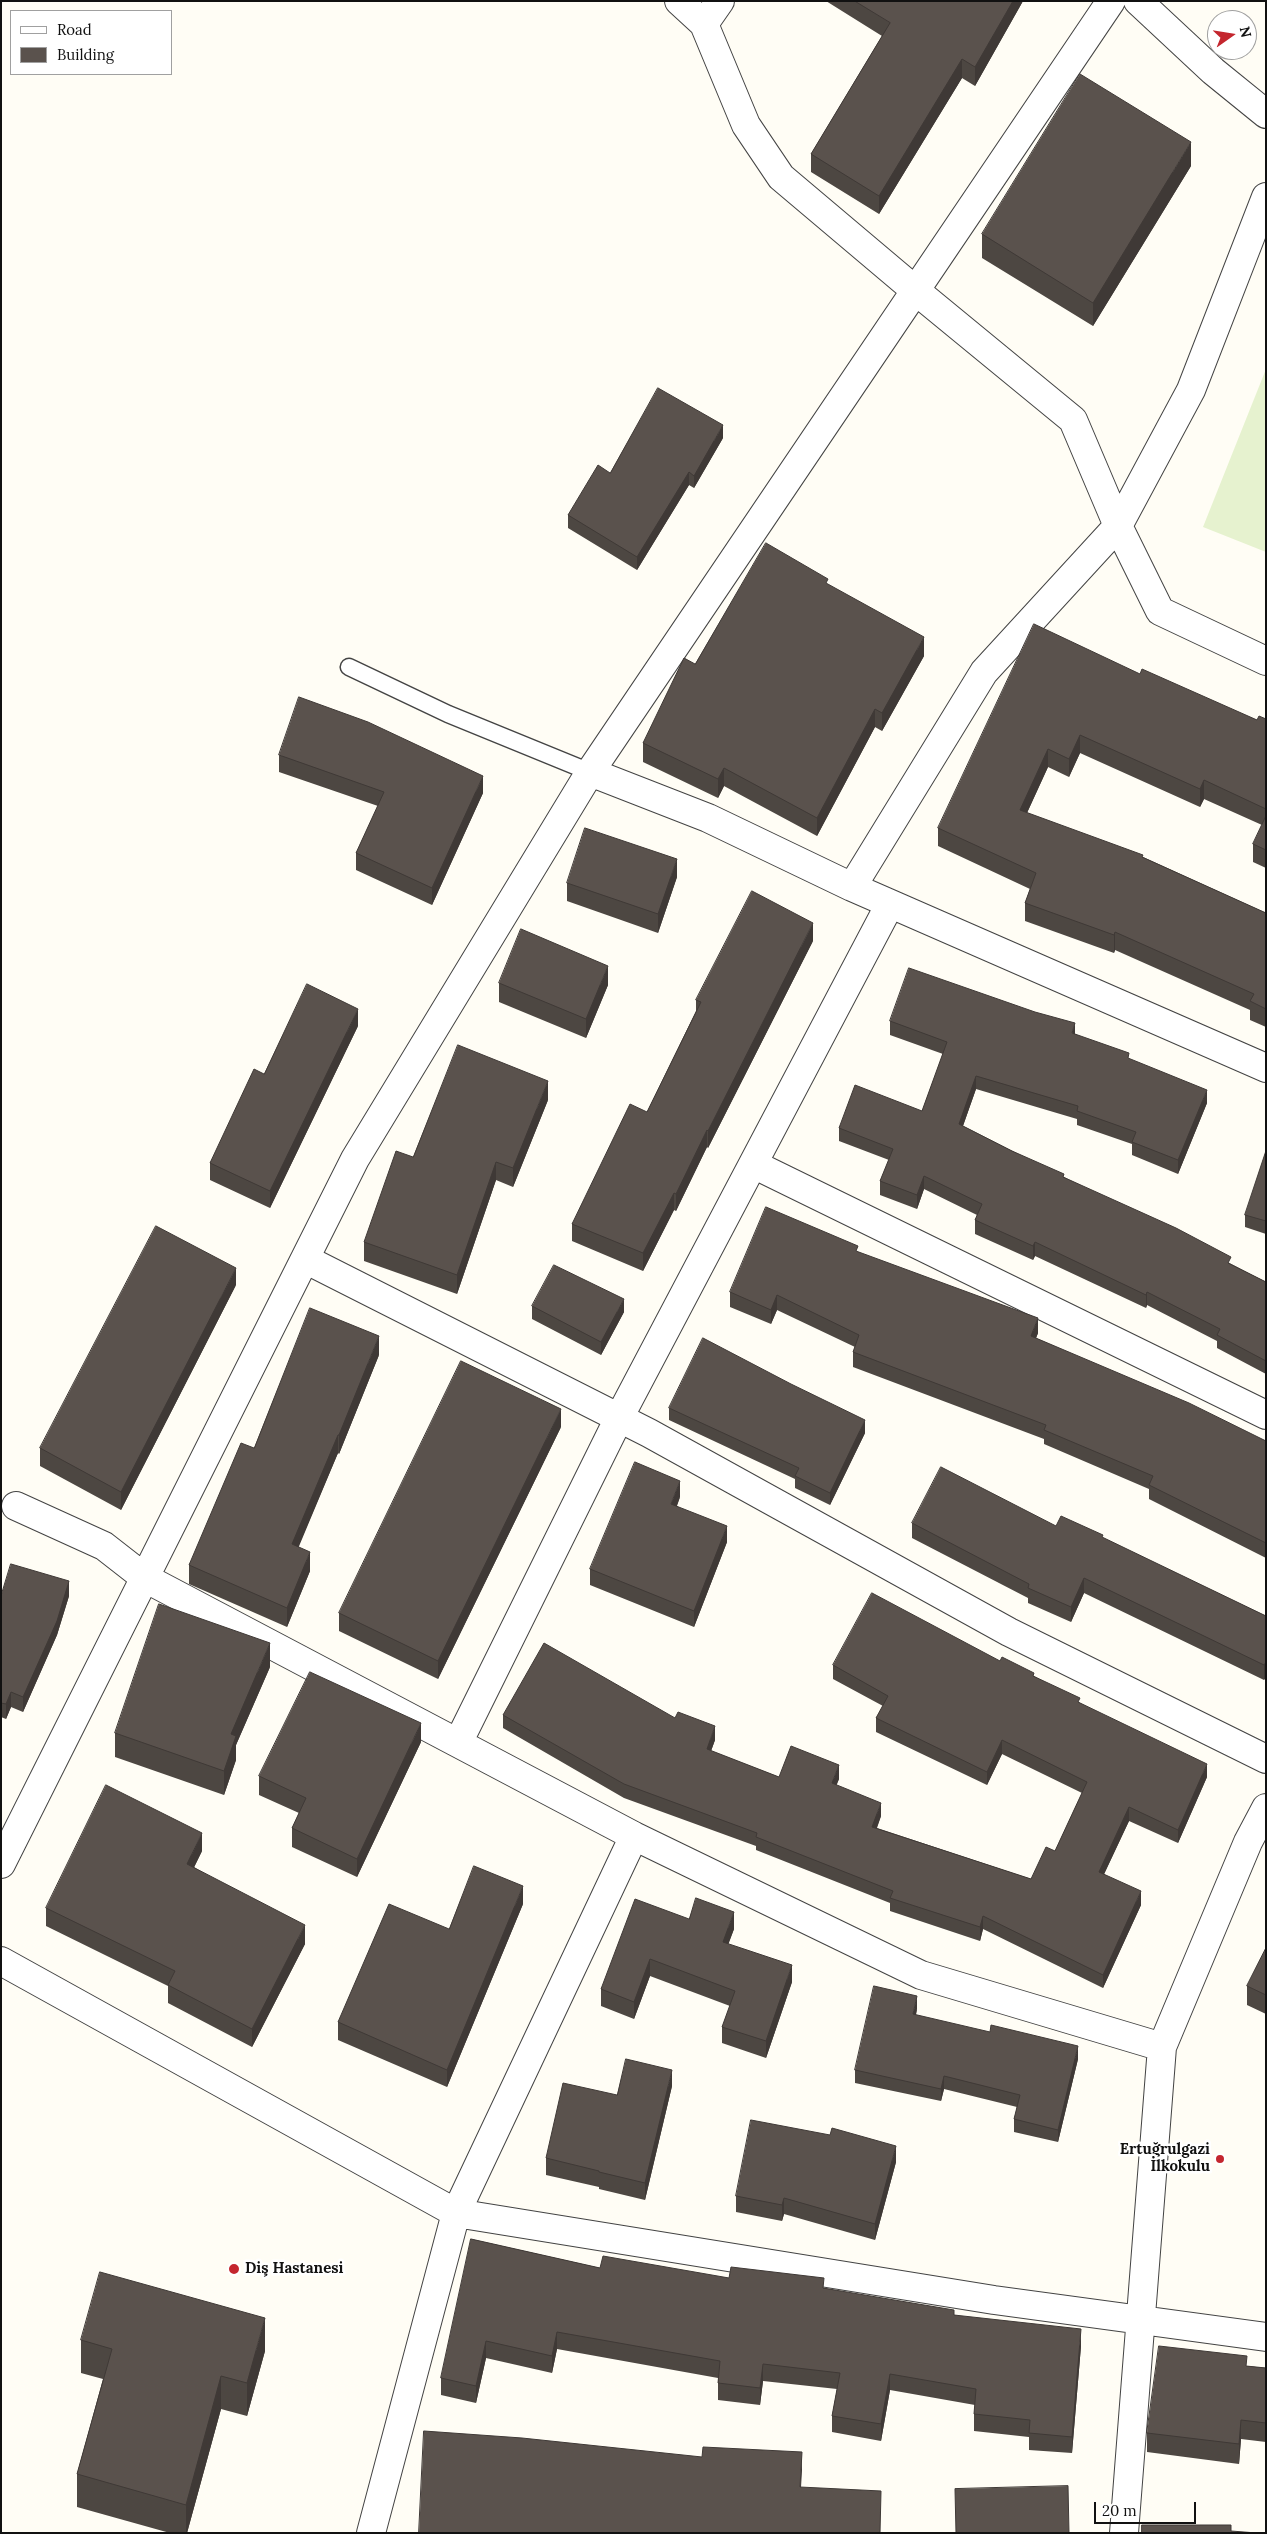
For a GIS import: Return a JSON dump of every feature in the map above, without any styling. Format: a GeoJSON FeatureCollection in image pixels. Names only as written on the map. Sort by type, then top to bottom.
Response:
{"type":"FeatureCollection","features":[{"type":"Feature","properties":{"kind":"street"},"geometry":{"type":"LineString","coordinates":[[679,1],[704,24],[746,125],[781,177],[1073,420],[1118,526],[1160,611],[1266,661]]}},
{"type":"Feature","properties":{"kind":"street"},"geometry":{"type":"LineString","coordinates":[[704,24],[720,1]]}},
{"type":"Feature","properties":{"kind":"street"},"geometry":{"type":"LineString","coordinates":[[1,1864],[355,1159],[590,772],[1111,1]]}},
{"type":"Feature","properties":{"kind":"street"},"geometry":{"type":"LineString","coordinates":[[1138,1],[1213,71],[1266,114]]}},
{"type":"Feature","properties":{"kind":"street"},"geometry":{"type":"LineString","coordinates":[[852,887],[984,672],[1118,526],[1191,390],[1266,198]]}},
{"type":"Feature","properties":{"kind":"street"},"geometry":{"type":"LineString","coordinates":[[590,772],[708,818],[852,887],[1266,1068]]}},
{"type":"Feature","properties":{"kind":"street"},"geometry":{"type":"LineString","coordinates":[[458,1743],[619,1418],[890,904]]}},
{"type":"Feature","properties":{"kind":"street"},"geometry":{"type":"LineString","coordinates":[[753,1164],[1266,1415]]}},
{"type":"Feature","properties":{"kind":"street"},"geometry":{"type":"LineString","coordinates":[[305,1259],[619,1418],[1009,1632],[1266,1758]]}},
{"type":"Feature","properties":{"kind":"street"},"geometry":{"type":"LineString","coordinates":[[16,1506],[104,1546],[145,1578],[634,1836],[921,1975],[1162,2047]]}},
{"type":"Feature","properties":{"kind":"street"},"geometry":{"type":"LineString","coordinates":[[1124,2533],[1162,2047],[1257,1847],[1266,1808]]}},
{"type":"Feature","properties":{"kind":"street"},"geometry":{"type":"LineString","coordinates":[[371,2533],[456,2213],[634,1836]]}},
{"type":"Feature","properties":{"kind":"street"},"geometry":{"type":"LineString","coordinates":[[1,1961],[456,2213],[984,2298],[1266,2337]]}},
{"type":"Feature","properties":{"kind":"lane"},"geometry":{"type":"LineString","coordinates":[[349,667],[448,714],[590,772]]}},
{"type":"Feature","properties":{"kind":"green space"},"geometry":{"type":"Polygon","coordinates":[[[1266,369],[1266,552],[1203,527],[1266,369]]]}},
{"type":"Feature","properties":{"kind":"building"},"geometry":{"type":"Polygon","coordinates":[[[855,1],[1013,1],[975,67],[962,59],[879,196],[811,154],[890,23],[855,1]]]}},
{"type":"Feature","properties":{"kind":"building"},"geometry":{"type":"Polygon","coordinates":[[[1080,74],[1191,142],[1093,303],[982,234],[1080,74]]]}},
{"type":"Feature","properties":{"kind":"building"},"geometry":{"type":"Polygon","coordinates":[[[658,388],[723,425],[694,476],[689,472],[637,557],[568,515],[598,465],[610,473],[658,388]]]}},
{"type":"Feature","properties":{"kind":"building"},"geometry":{"type":"Polygon","coordinates":[[[766,543],[828,579],[826,583],[924,637],[882,713],[875,709],[817,818],[724,768],[718,779],[643,743],[684,658],[695,664],[766,543]]]}},
{"type":"Feature","properties":{"kind":"building"},"geometry":{"type":"Polygon","coordinates":[[[1034,624],[1140,674],[1142,669],[1257,720],[1259,716],[1266,719],[1266,809],[1204,780],[1200,789],[1080,735],[1069,759],[1048,749],[1020,810],[1143,855],[1142,857],[1266,913],[1266,1009],[1250,1001],[1254,994],[1115,932],[1114,935],[1025,903],[1036,873],[938,828],[1034,624]]]}},
{"type":"Feature","properties":{"kind":"building"},"geometry":{"type":"Polygon","coordinates":[[[299,697],[368,722],[483,776],[432,888],[356,853],[384,792],[279,755],[299,697]]]}},
{"type":"Feature","properties":{"kind":"building"},"geometry":{"type":"Polygon","coordinates":[[[1266,816],[1266,850],[1253,844],[1266,816]]]}},
{"type":"Feature","properties":{"kind":"building"},"geometry":{"type":"Polygon","coordinates":[[[585,828],[677,859],[658,914],[567,883],[585,828]]]}},
{"type":"Feature","properties":{"kind":"building"},"geometry":{"type":"Polygon","coordinates":[[[752,891],[813,923],[676,1194],[674,1193],[643,1253],[572,1224],[630,1104],[647,1112],[701,1002],[696,1000],[752,891]]]}},
{"type":"Feature","properties":{"kind":"building"},"geometry":{"type":"Polygon","coordinates":[[[521,929],[608,966],[586,1019],[499,983],[521,929]]]}},
{"type":"Feature","properties":{"kind":"building"},"geometry":{"type":"Polygon","coordinates":[[[909,968],[1035,1012],[1075,1023],[1072,1033],[1129,1053],[1128,1058],[1207,1090],[1178,1160],[1132,1142],[1136,1132],[1077,1111],[1078,1106],[976,1076],[959,1124],[1012,1151],[1064,1174],[1063,1177],[1176,1228],[1231,1257],[1228,1263],[1266,1282],[1266,1361],[1217,1335],[1220,1329],[1147,1292],[1146,1295],[1035,1242],[1033,1246],[975,1220],[982,1204],[924,1176],[917,1195],[880,1181],[893,1149],[839,1128],[855,1085],[922,1111],[947,1042],[890,1021],[909,968]]]}},
{"type":"Feature","properties":{"kind":"building"},"geometry":{"type":"Polygon","coordinates":[[[307,984],[358,1009],[270,1191],[210,1163],[254,1069],[264,1074],[307,984]]]}},
{"type":"Feature","properties":{"kind":"building"},"geometry":{"type":"Polygon","coordinates":[[[458,1045],[548,1081],[513,1168],[496,1162],[457,1275],[364,1242],[396,1151],[413,1157],[458,1045]]]}},
{"type":"Feature","properties":{"kind":"building"},"geometry":{"type":"Polygon","coordinates":[[[1266,1151],[1266,1221],[1245,1215],[1266,1151]]]}},
{"type":"Feature","properties":{"kind":"building"},"geometry":{"type":"Polygon","coordinates":[[[766,1207],[858,1246],[856,1251],[1038,1318],[1031,1336],[1189,1403],[1266,1441],[1266,1543],[1149,1485],[1153,1476],[1044,1430],[1046,1425],[853,1352],[859,1335],[777,1295],[771,1310],[730,1292],[766,1207]]]}},
{"type":"Feature","properties":{"kind":"building"},"geometry":{"type":"Polygon","coordinates":[[[156,1226],[236,1268],[121,1492],[40,1448],[156,1226]]]}},
{"type":"Feature","properties":{"kind":"building"},"geometry":{"type":"Polygon","coordinates":[[[554,1265],[624,1299],[601,1342],[532,1306],[554,1265]]]}},
{"type":"Feature","properties":{"kind":"building"},"geometry":{"type":"Polygon","coordinates":[[[310,1308],[379,1336],[292,1544],[310,1552],[287,1608],[189,1565],[241,1443],[254,1448],[310,1308]]]}},
{"type":"Feature","properties":{"kind":"building"},"geometry":{"type":"Polygon","coordinates":[[[703,1338],[865,1420],[830,1493],[795,1476],[799,1468],[669,1408],[703,1338]]]}},
{"type":"Feature","properties":{"kind":"building"},"geometry":{"type":"Polygon","coordinates":[[[461,1361],[561,1409],[438,1661],[339,1613],[461,1361]]]}},
{"type":"Feature","properties":{"kind":"building"},"geometry":{"type":"Polygon","coordinates":[[[635,1462],[680,1481],[671,1504],[727,1526],[694,1611],[590,1569],[635,1462]]]}},
{"type":"Feature","properties":{"kind":"building"},"geometry":{"type":"Polygon","coordinates":[[[941,1467],[1056,1526],[1061,1516],[1266,1616],[1266,1662],[1264,1665],[1084,1578],[1071,1607],[1028,1588],[1029,1584],[912,1523],[941,1467]]]}},
{"type":"Feature","properties":{"kind":"building"},"geometry":{"type":"Polygon","coordinates":[[[11,1564],[69,1581],[57,1621],[23,1697],[11,1692],[6,1704],[1,1703],[1,1596],[11,1564]]]}},
{"type":"Feature","properties":{"kind":"building"},"geometry":{"type":"Polygon","coordinates":[[[872,1593],[1000,1661],[1002,1657],[1034,1673],[1033,1676],[1080,1698],[1078,1702],[1207,1764],[1178,1830],[1129,1807],[1099,1872],[1141,1891],[1103,1975],[983,1916],[980,1927],[890,1898],[893,1891],[756,1837],[757,1833],[624,1784],[503,1715],[544,1643],[675,1718],[678,1712],[715,1726],[707,1749],[779,1777],[791,1746],[839,1765],[832,1783],[881,1803],[872,1827],[1031,1879],[1046,1847],[1055,1851],[1087,1782],[1002,1740],[987,1772],[876,1718],[888,1696],[833,1665],[872,1593]]]}},
{"type":"Feature","properties":{"kind":"building"},"geometry":{"type":"Polygon","coordinates":[[[159,1604],[270,1643],[231,1734],[236,1736],[224,1771],[115,1733],[159,1604]]]}},
{"type":"Feature","properties":{"kind":"building"},"geometry":{"type":"Polygon","coordinates":[[[310,1672],[421,1723],[357,1859],[292,1828],[306,1798],[259,1776],[310,1672]]]}},
{"type":"Feature","properties":{"kind":"building"},"geometry":{"type":"Polygon","coordinates":[[[106,1785],[202,1833],[187,1864],[305,1925],[252,2029],[168,1985],[175,1971],[46,1908],[106,1785]]]}},
{"type":"Feature","properties":{"kind":"building"},"geometry":{"type":"Polygon","coordinates":[[[474,1866],[523,1886],[447,2070],[338,2022],[389,1904],[449,1929],[474,1866]]]}},
{"type":"Feature","properties":{"kind":"building"},"geometry":{"type":"Polygon","coordinates":[[[696,1898],[734,1912],[723,1942],[792,1965],[766,2041],[722,2027],[735,1991],[650,1959],[634,2002],[601,1989],[635,1899],[689,1919],[696,1898]]]}},
{"type":"Feature","properties":{"kind":"building"},"geometry":{"type":"Polygon","coordinates":[[[1266,1948],[1266,1995],[1247,1986],[1266,1948]]]}},
{"type":"Feature","properties":{"kind":"building"},"geometry":{"type":"Polygon","coordinates":[[[874,1986],[917,1996],[913,2014],[990,2032],[991,2025],[1078,2046],[1058,2130],[1014,2119],[1020,2095],[944,2076],[941,2089],[855,2070],[874,1986]]]}},
{"type":"Feature","properties":{"kind":"building"},"geometry":{"type":"Polygon","coordinates":[[[626,2059],[672,2070],[645,2183],[546,2158],[563,2083],[617,2095],[626,2059]]]}},
{"type":"Feature","properties":{"kind":"building"},"geometry":{"type":"Polygon","coordinates":[[[751,2120],[830,2135],[832,2128],[896,2146],[875,2224],[784,2198],[782,2205],[736,2196],[751,2120]]]}},
{"type":"Feature","properties":{"kind":"building"},"geometry":{"type":"Polygon","coordinates":[[[471,2239],[600,2268],[603,2256],[729,2278],[731,2267],[824,2278],[823,2288],[954,2310],[954,2315],[1081,2329],[1072,2437],[1029,2433],[1030,2420],[974,2414],[976,2389],[890,2374],[881,2424],[832,2416],[840,2373],[763,2364],[760,2388],[718,2383],[720,2361],[557,2332],[552,2356],[486,2341],[476,2386],[441,2378],[471,2239]]]}},
{"type":"Feature","properties":{"kind":"building"},"geometry":{"type":"Polygon","coordinates":[[[100,2272],[265,2318],[247,2383],[221,2376],[186,2505],[77,2474],[112,2349],[81,2340],[100,2272]]]}},
{"type":"Feature","properties":{"kind":"building"},"geometry":{"type":"Polygon","coordinates":[[[1159,2346],[1247,2356],[1246,2366],[1266,2368],[1266,2423],[1241,2420],[1239,2444],[1147,2433],[1159,2346]]]}},
{"type":"Feature","properties":{"kind":"building"},"geometry":{"type":"Polygon","coordinates":[[[424,2431],[522,2438],[702,2457],[703,2447],[802,2452],[800,2487],[881,2491],[880,2533],[419,2533],[424,2431]]]}},
{"type":"Feature","properties":{"kind":"building"},"geometry":{"type":"Polygon","coordinates":[[[1068,2486],[1069,2533],[956,2533],[955,2489],[1068,2486]]]}},
{"type":"Feature","properties":{"kind":"building"},"geometry":{"type":"Polygon","coordinates":[[[1142,2525],[1231,2525],[1231,2531],[1257,2533],[1142,2533],[1142,2525]]]}},
{"type":"Feature","properties":{"kind":"place","name":"Ertuğrulgazi İlkokulu"},"geometry":{"type":"Point","coordinates":[1220,2159]}},
{"type":"Feature","properties":{"kind":"place","name":"Diş Hastanesi"},"geometry":{"type":"Point","coordinates":[234,2269]}}]}
